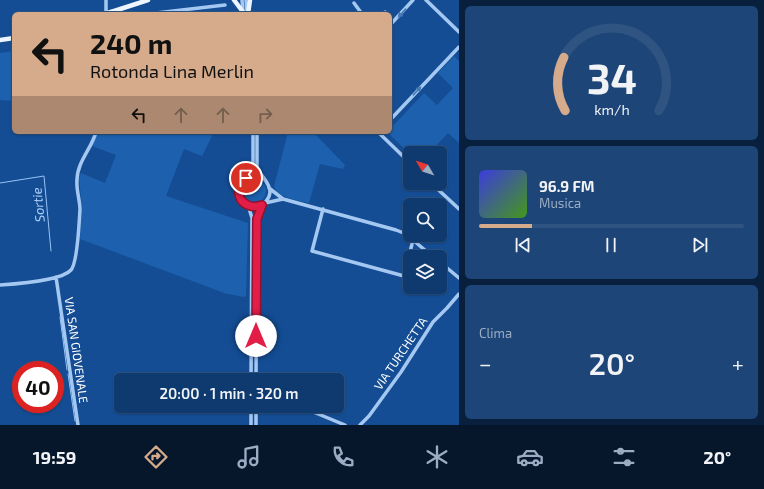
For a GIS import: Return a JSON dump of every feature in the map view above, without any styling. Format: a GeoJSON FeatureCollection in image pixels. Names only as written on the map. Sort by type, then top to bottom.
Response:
{"type":"FeatureCollection","features":[{"type":"Feature","properties":{"kind":"main road"},"geometry":{"type":"LineString","coordinates":[[129,6],[141,0]]}},
{"type":"Feature","properties":{"kind":"main road"},"geometry":{"type":"LineString","coordinates":[[105,12],[148,0]]}},
{"type":"Feature","properties":{"kind":"main road"},"geometry":{"type":"LineString","coordinates":[[234,0],[243,12]]}},
{"type":"Feature","properties":{"kind":"main road"},"geometry":{"type":"LineString","coordinates":[[246,12],[250,0]]}},
{"type":"Feature","properties":{"kind":"main road"},"geometry":{"type":"LineString","coordinates":[[0,40],[12,38]]}},
{"type":"Feature","properties":{"kind":"street"},"geometry":{"type":"LineString","coordinates":[[105,12],[106,0]]}},
{"type":"Feature","properties":{"kind":"street"},"geometry":{"type":"LineString","coordinates":[[242,0],[245,12]]}},
{"type":"Feature","properties":{"kind":"street"},"geometry":{"type":"LineString","coordinates":[[245,12],[246,0]]}},
{"type":"Feature","properties":{"kind":"street"},"geometry":{"type":"LineString","coordinates":[[392,23],[413,0]]}},
{"type":"Feature","properties":{"kind":"street"},"geometry":{"type":"LineString","coordinates":[[426,0],[459,32]]}},
{"type":"Feature","properties":{"kind":"street"},"geometry":{"type":"LineString","coordinates":[[354,3],[361,12]]}},
{"type":"Feature","properties":{"kind":"street"},"geometry":{"type":"LineString","coordinates":[[156,12],[225,5]]}},
{"type":"Feature","properties":{"kind":"street"},"geometry":{"type":"LineString","coordinates":[[190,8],[191,12]]}},
{"type":"Feature","properties":{"kind":"street"},"geometry":{"type":"LineString","coordinates":[[392,118],[459,47]]}},
{"type":"Feature","properties":{"kind":"street"},"geometry":{"type":"LineString","coordinates":[[0,285],[56,277],[71,270],[75,261],[80,209],[77,180],[78,170],[95,134]]}},
{"type":"Feature","properties":{"kind":"street"},"geometry":{"type":"LineString","coordinates":[[253,134],[252,170],[240,185],[239,195],[244,203],[252,207],[276,199],[283,199],[323,209],[403,233]]}},
{"type":"Feature","properties":{"kind":"street"},"geometry":{"type":"LineString","coordinates":[[258,134],[259,173],[269,188],[283,199]]}},
{"type":"Feature","properties":{"kind":"street"},"geometry":{"type":"LineString","coordinates":[[380,134],[403,156]]}},
{"type":"Feature","properties":{"kind":"street"},"geometry":{"type":"LineString","coordinates":[[246,178],[255,176],[264,179]]}},
{"type":"Feature","properties":{"kind":"street"},"geometry":{"type":"LineString","coordinates":[[256,373],[257,219],[263,204],[269,196],[269,188]]}},
{"type":"Feature","properties":{"kind":"street"},"geometry":{"type":"LineString","coordinates":[[439,190],[459,209]]}},
{"type":"Feature","properties":{"kind":"street"},"geometry":{"type":"LineString","coordinates":[[248,205],[252,218],[251,373]]}},
{"type":"Feature","properties":{"kind":"street"},"geometry":{"type":"LineString","coordinates":[[323,209],[312,251],[404,276],[412,242]]}},
{"type":"Feature","properties":{"kind":"street"},"geometry":{"type":"LineString","coordinates":[[415,242],[425,250]]}},
{"type":"Feature","properties":{"kind":"street"},"geometry":{"type":"LineString","coordinates":[[447,268],[459,278]]}},
{"type":"Feature","properties":{"kind":"street","name":"VIA SAN GIOVENALE"},"geometry":{"type":"LineString","coordinates":[[56,277],[78,425]]}},
{"type":"Feature","properties":{"kind":"street","name":"VIA TURCHETTA"},"geometry":{"type":"LineString","coordinates":[[360,425],[369,416],[401,372],[433,322],[459,294]]}},
{"type":"Feature","properties":{"kind":"street"},"geometry":{"type":"LineString","coordinates":[[251,413],[251,425]]}},
{"type":"Feature","properties":{"kind":"street"},"geometry":{"type":"LineString","coordinates":[[256,413],[256,425]]}},
{"type":"Feature","properties":{"kind":"street"},"geometry":{"type":"LineString","coordinates":[[316,413],[345,425]]}},
{"type":"Feature","properties":{"kind":"shaded area"},"geometry":{"type":"Polygon","coordinates":[[[12,51],[12,101],[0,100],[0,53],[12,51]]]}},
{"type":"Feature","properties":{"kind":"shaded area"},"geometry":{"type":"Polygon","coordinates":[[[454,56],[459,61],[459,143],[448,133],[436,146],[403,146],[403,147],[389,134],[392,134],[392,127],[424,93],[437,105],[453,88],[438,73],[454,56]]]}},
{"type":"Feature","properties":{"kind":"shaded area"},"geometry":{"type":"Polygon","coordinates":[[[97,134],[213,134],[202,156],[184,149],[166,196],[248,223],[246,296],[243,297],[227,294],[80,239],[82,206],[79,180],[81,173],[105,183],[116,155],[92,146],[97,134]]]}},
{"type":"Feature","properties":{"kind":"shaded area"},"geometry":{"type":"Polygon","coordinates":[[[287,134],[315,134],[345,165],[343,169],[320,164],[309,203],[284,196],[276,190],[274,186],[287,134]]]}},
{"type":"Feature","properties":{"kind":"shaded area"},"geometry":{"type":"Polygon","coordinates":[[[254,179],[263,182],[266,191],[263,200],[254,203],[245,200],[242,191],[245,182],[254,179]]]}},
{"type":"Feature","properties":{"kind":"waterway","name":"Sortie"},"geometry":{"type":"LineString","coordinates":[[0,183],[44,176],[51,251]]}},
{"type":"Feature","properties":{"kind":"waterway","name":"Sortie"},"geometry":{"type":"LineString","coordinates":[[60,317],[67,370]]}},
{"type":"Feature","properties":{"kind":"waterway","name":"Sortie"},"geometry":{"type":"LineString","coordinates":[[68,374],[75,421]]}},
{"type":"Feature","properties":{"kind":"route"},"geometry":{"type":"LineString","coordinates":[[246,178],[240,185],[239,195],[241,199],[244,203],[252,207],[262,205],[257,215],[256,336]]}}]}
